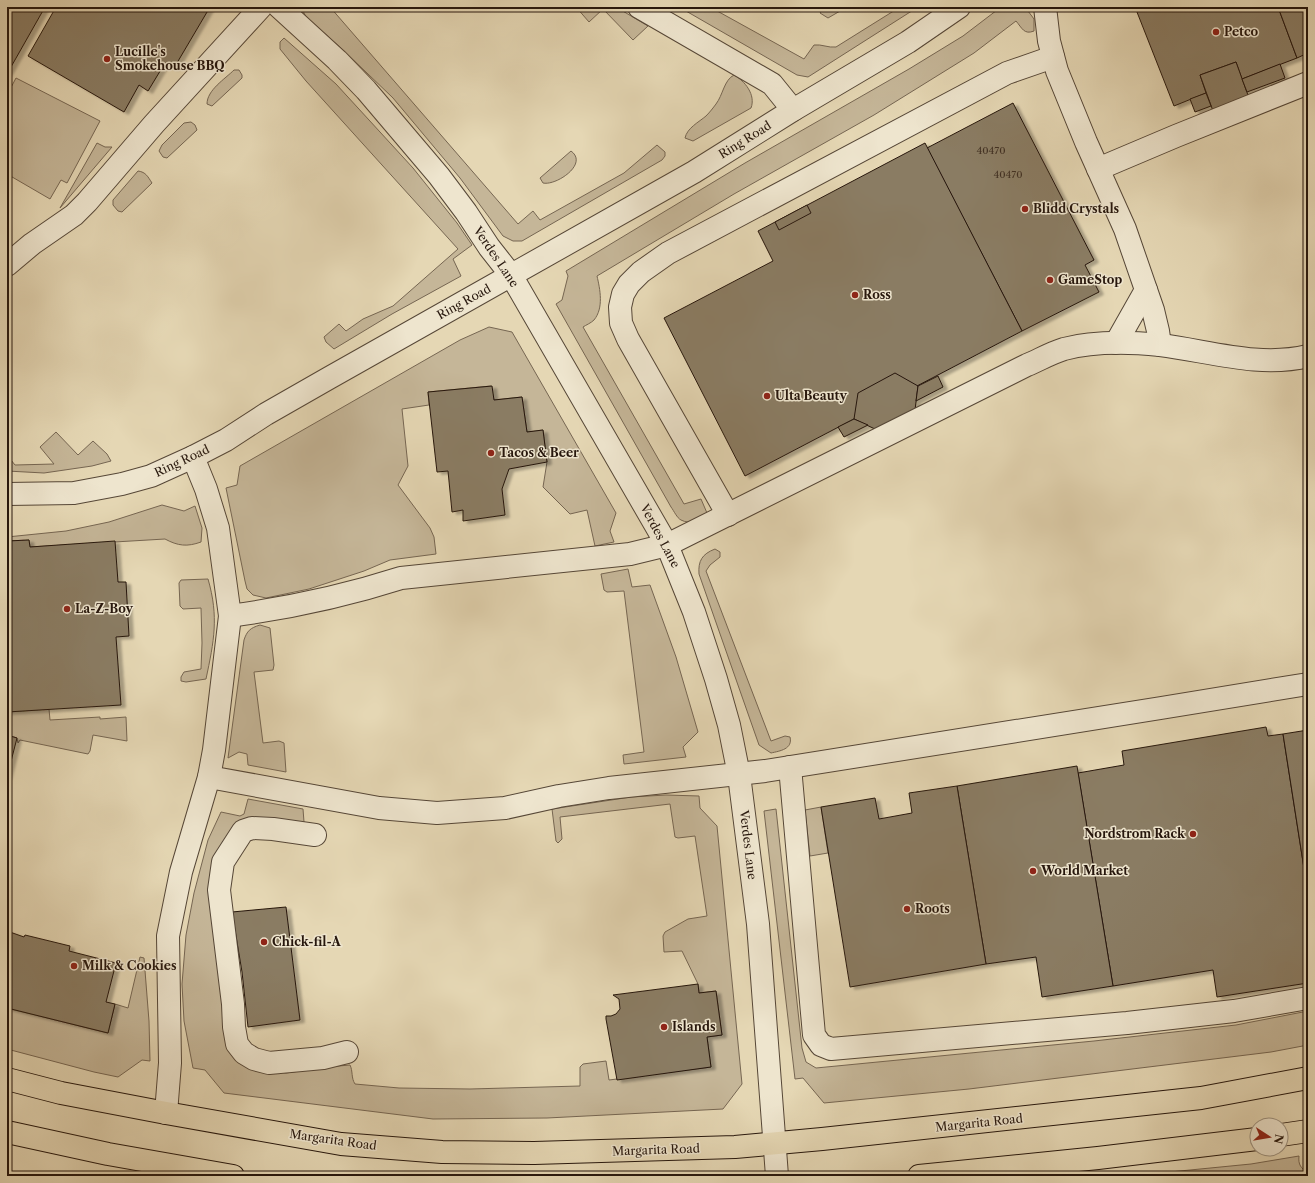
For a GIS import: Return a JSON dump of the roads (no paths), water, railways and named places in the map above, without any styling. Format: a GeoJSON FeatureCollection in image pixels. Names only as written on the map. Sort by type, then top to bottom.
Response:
{"type":"FeatureCollection","features":[{"type":"Feature","properties":{"kind":"main road","name":"Margarita Road"},"geometry":{"type":"LineString","coordinates":[[7,1078],[61,1093],[166,1114],[341,1144],[442,1152],[534,1153],[735,1147],[774,1144],[1201,1098],[1308,1078]]}},
{"type":"Feature","properties":{"kind":"main road"},"geometry":{"type":"LineString","coordinates":[[1289,1134],[1308,1131]]}},
{"type":"Feature","properties":{"kind":"main road"},"geometry":{"type":"LineString","coordinates":[[7,1132],[108,1154],[233,1176]]}},
{"type":"Feature","properties":{"kind":"main road"},"geometry":{"type":"LineString","coordinates":[[919,1176],[1098,1158],[1249,1140]]}},
{"type":"Feature","properties":{"kind":"street"},"geometry":{"type":"LineString","coordinates":[[7,265],[32,244],[74,215],[88,202],[154,124],[261,7]]}},
{"type":"Feature","properties":{"kind":"street","name":"Verdes Lane"},"geometry":{"type":"LineString","coordinates":[[279,7],[337,60],[366,90],[439,176],[466,212],[489,247],[511,275],[668,545],[694,612],[716,679],[729,725],[739,775],[758,924],[777,1176]]}},
{"type":"Feature","properties":{"kind":"street"},"geometry":{"type":"LineString","coordinates":[[639,7],[772,84],[794,110]]}},
{"type":"Feature","properties":{"kind":"street","name":"Ring Road"},"geometry":{"type":"LineString","coordinates":[[7,494],[74,493],[122,484],[151,476],[193,457],[226,440],[266,414],[694,172],[908,42],[959,7]]}},
{"type":"Feature","properties":{"kind":"street"},"geometry":{"type":"LineString","coordinates":[[1047,8],[1049,41],[1057,71],[1086,142],[1125,229],[1153,310],[1160,345]]}},
{"type":"Feature","properties":{"kind":"street"},"geometry":{"type":"LineString","coordinates":[[728,515],[628,339],[621,323],[620,307],[623,294],[629,284],[641,272],[668,253],[1007,73],[1053,57]]}},
{"type":"Feature","properties":{"kind":"street"},"geometry":{"type":"LineString","coordinates":[[1098,169],[1308,83]]}},
{"type":"Feature","properties":{"kind":"street"},"geometry":{"type":"LineString","coordinates":[[1116,343],[1146,290]]}},
{"type":"Feature","properties":{"kind":"street"},"geometry":{"type":"LineString","coordinates":[[230,616],[304,604],[367,589],[401,578],[630,554],[668,545],[1027,365],[1063,349],[1106,342],[1160,345],[1224,356],[1265,360],[1301,358],[1308,356]]}},
{"type":"Feature","properties":{"kind":"street"},"geometry":{"type":"LineString","coordinates":[[166,1114],[170,1063],[168,936],[181,872],[209,777],[214,750],[230,616],[218,528],[206,489],[193,457]]}},
{"type":"Feature","properties":{"kind":"street"},"geometry":{"type":"LineString","coordinates":[[209,777],[379,808],[437,813],[505,808],[559,796],[609,788],[646,783],[739,775],[1308,684]]}},
{"type":"Feature","properties":{"kind":"street"},"geometry":{"type":"LineString","coordinates":[[790,767],[814,1035],[821,1045],[831,1049],[1127,1024],[1234,1011],[1308,998]]}},
{"type":"Feature","properties":{"kind":"street"},"geometry":{"type":"LineString","coordinates":[[315,835],[273,829],[252,828],[242,831],[222,862],[219,890],[233,1004],[234,1027],[237,1044],[244,1053],[269,1063],[323,1058],[347,1052]]}},
{"type":"Feature","properties":{"kind":"place","name":"Petco"},"geometry":{"type":"Point","coordinates":[1216,32]}},
{"type":"Feature","properties":{"kind":"place","name":"Lucille's Smokehouse BBQ"},"geometry":{"type":"Point","coordinates":[107,59]}},
{"type":"Feature","properties":{"kind":"place","name":"Blidd Crystals"},"geometry":{"type":"Point","coordinates":[1025,209]}},
{"type":"Feature","properties":{"kind":"place","name":"GameStop"},"geometry":{"type":"Point","coordinates":[1050,280]}},
{"type":"Feature","properties":{"kind":"place","name":"Ross"},"geometry":{"type":"Point","coordinates":[855,295]}},
{"type":"Feature","properties":{"kind":"place","name":"Ulta Beauty"},"geometry":{"type":"Point","coordinates":[767,396]}},
{"type":"Feature","properties":{"kind":"place","name":"Tacos & Beer"},"geometry":{"type":"Point","coordinates":[491,453]}},
{"type":"Feature","properties":{"kind":"place","name":"La-Z-Boy"},"geometry":{"type":"Point","coordinates":[67,609]}},
{"type":"Feature","properties":{"kind":"place","name":"Nordstrom Rack"},"geometry":{"type":"Point","coordinates":[1193,834]}},
{"type":"Feature","properties":{"kind":"place","name":"World Market"},"geometry":{"type":"Point","coordinates":[1033,871]}},
{"type":"Feature","properties":{"kind":"place","name":"Roots"},"geometry":{"type":"Point","coordinates":[907,909]}},
{"type":"Feature","properties":{"kind":"place","name":"Chick-fil-A"},"geometry":{"type":"Point","coordinates":[264,942]}},
{"type":"Feature","properties":{"kind":"place","name":"Milk & Cookies"},"geometry":{"type":"Point","coordinates":[74,966]}},
{"type":"Feature","properties":{"kind":"place","name":"Islands"},"geometry":{"type":"Point","coordinates":[664,1027]}}]}
